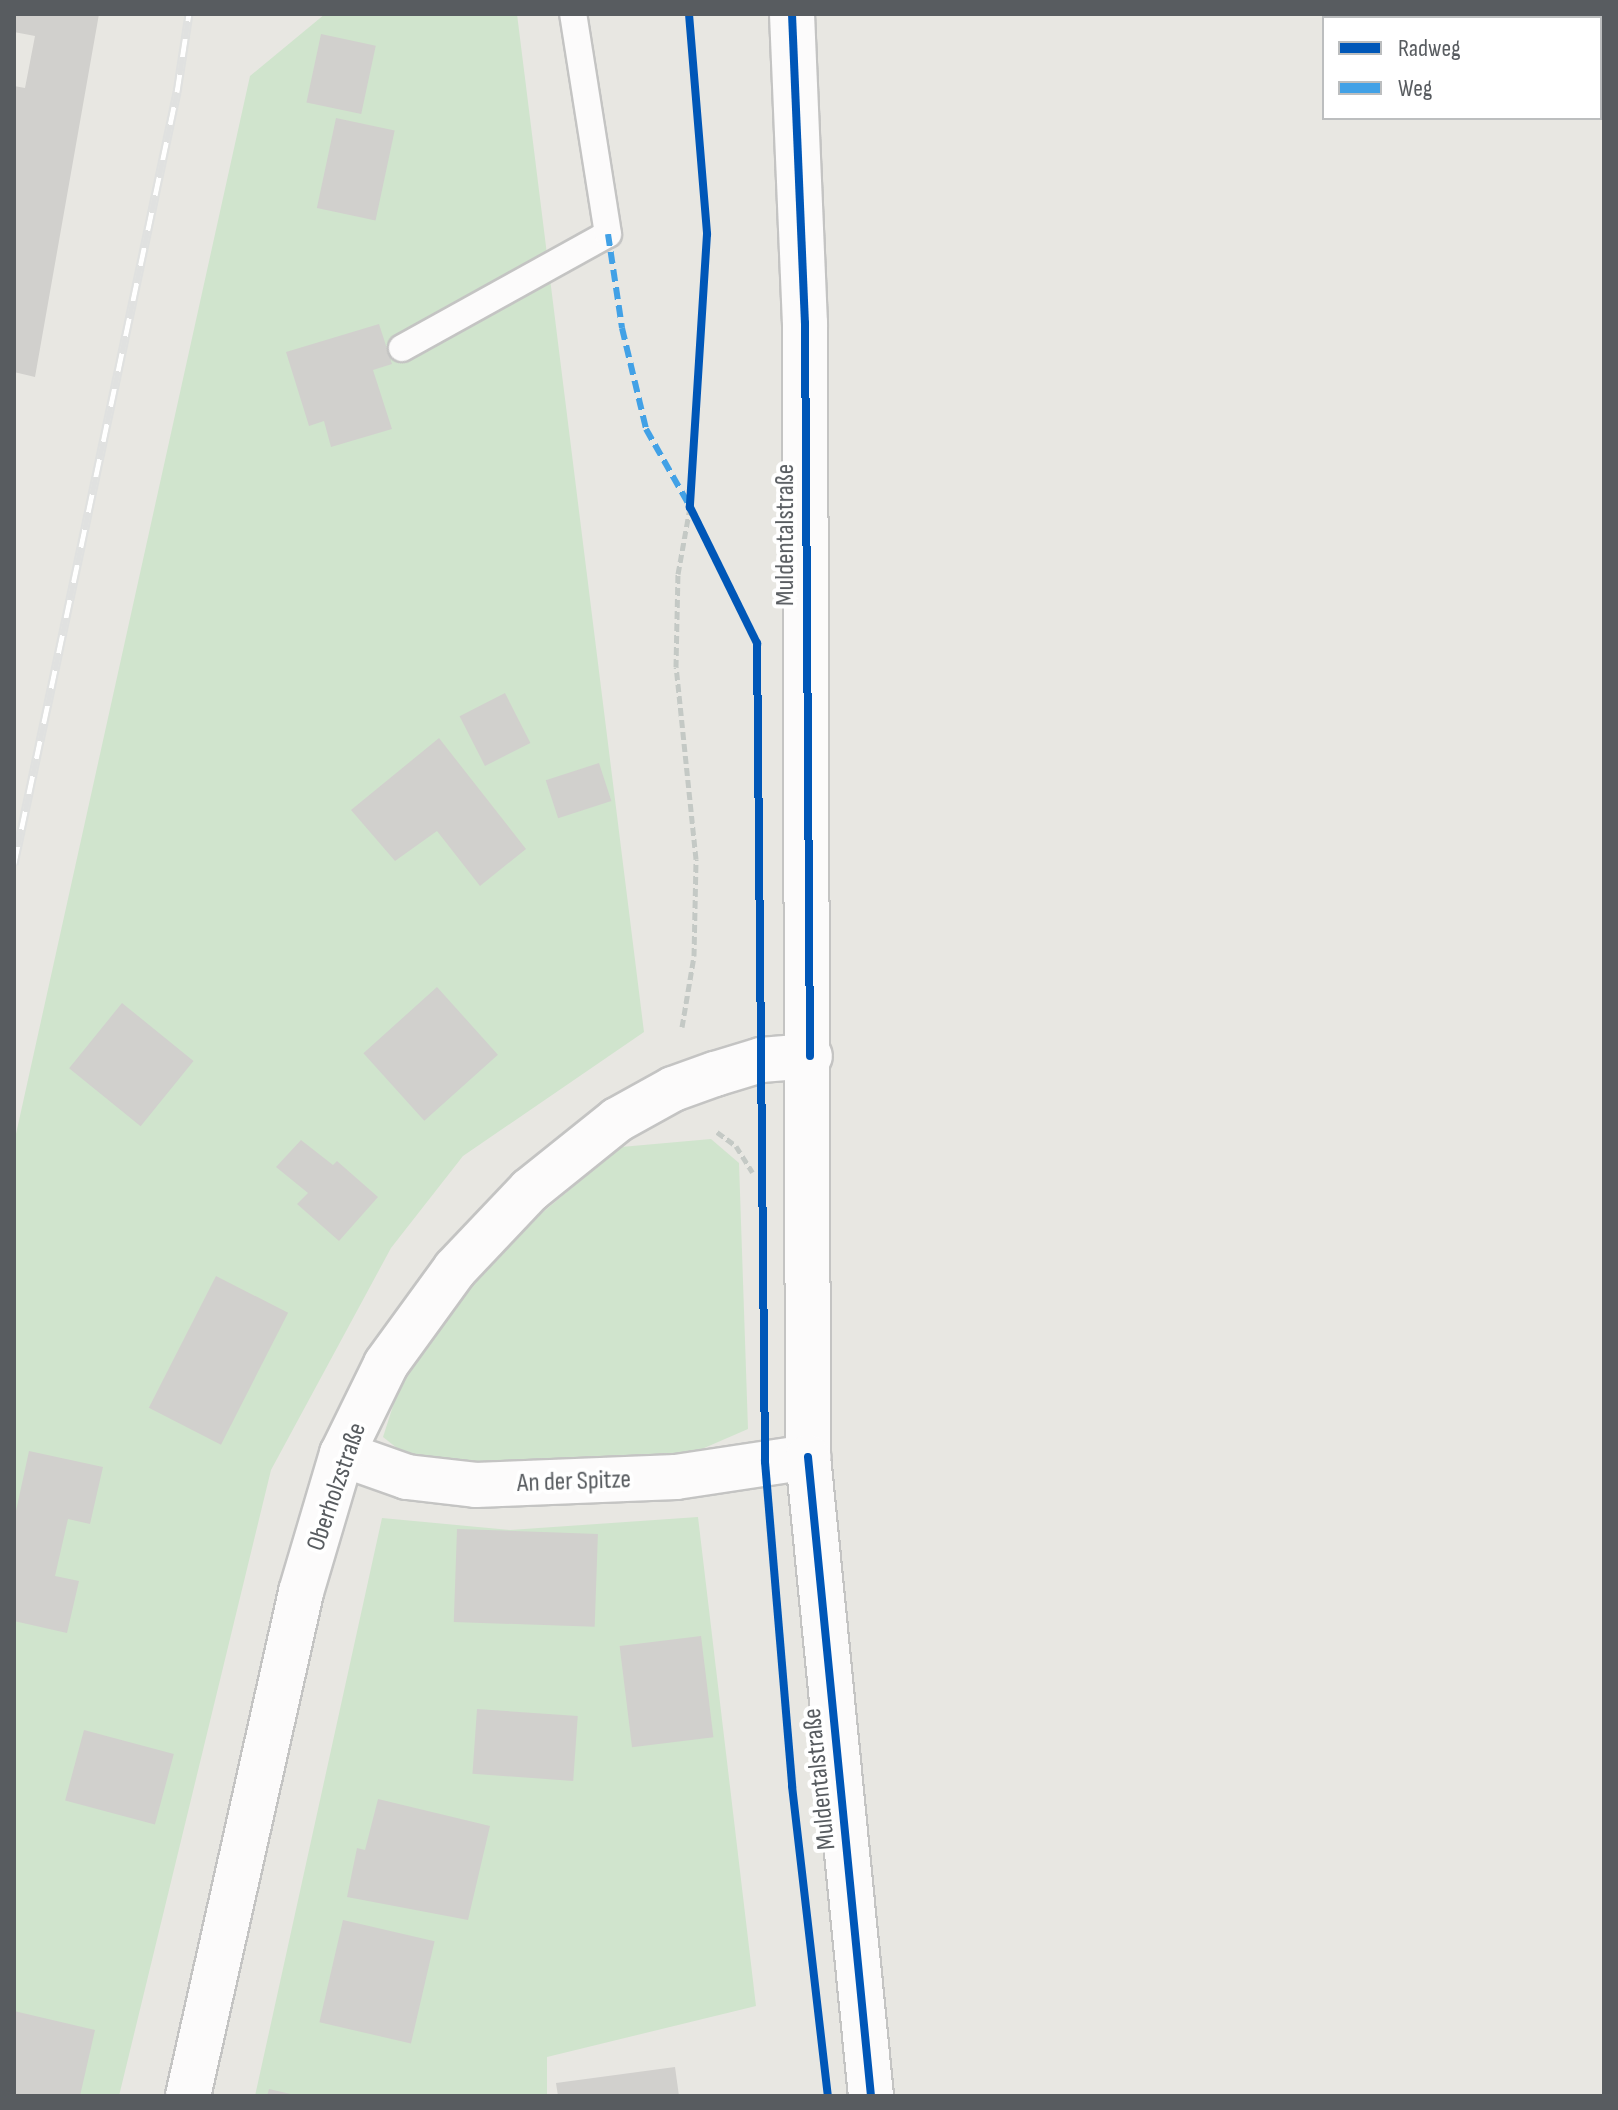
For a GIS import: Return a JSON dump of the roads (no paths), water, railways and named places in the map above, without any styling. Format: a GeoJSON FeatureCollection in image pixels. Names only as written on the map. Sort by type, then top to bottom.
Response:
{"type":"FeatureCollection","features":[{"type":"Feature","properties":{"kind":"main road","name":"Muldentalstraße"},"geometry":{"type":"LineString","coordinates":[[792,14],[805,323],[810,1056],[808,1457],[871,2096]]}},
{"type":"Feature","properties":{"kind":"main road","name":"Oberholzstraße"},"geometry":{"type":"LineString","coordinates":[[188,2096],[298,1608],[342,1454],[386,1364],[455,1269],[530,1190],[617,1120],[673,1089],[761,1060],[810,1056]]}},
{"type":"Feature","properties":{"kind":"main road","name":"An der Spitze"},"geometry":{"type":"LineString","coordinates":[[342,1454],[407,1477],[476,1485],[676,1477],[808,1457]]}},
{"type":"Feature","properties":{"kind":"lane"},"geometry":{"type":"LineString","coordinates":[[402,348],[608,234],[573,14]]}},
{"type":"Feature","properties":{"kind":"railway"},"geometry":{"type":"LineString","coordinates":[[14,864],[177,92],[189,14]]}}]}
